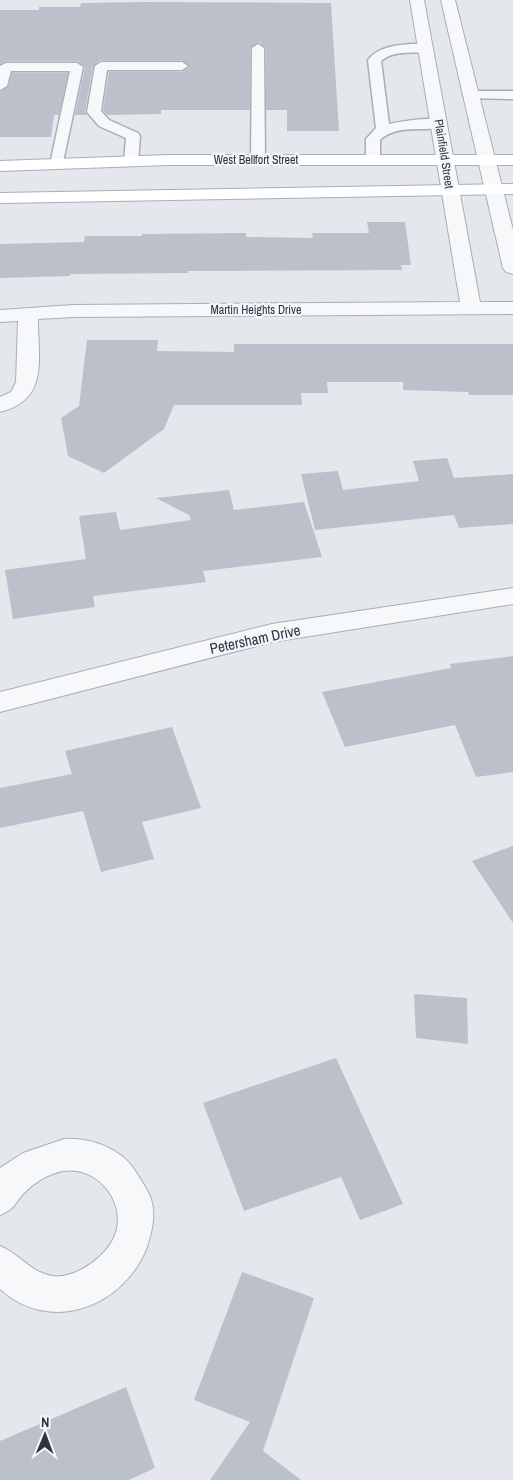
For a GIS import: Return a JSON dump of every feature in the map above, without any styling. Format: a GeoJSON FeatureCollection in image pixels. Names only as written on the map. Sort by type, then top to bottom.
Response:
{"type":"FeatureCollection","features":[{"type":"Feature","properties":{"kind":"main road","name":"West Bellfort Street"},"geometry":{"type":"LineString","coordinates":[[0,166],[258,160],[513,160]]}},
{"type":"Feature","properties":{"kind":"main road"},"geometry":{"type":"LineString","coordinates":[[0,198],[513,189]]}},
{"type":"Feature","properties":{"kind":"street","name":"Plainfield Street"},"geometry":{"type":"LineString","coordinates":[[417,0],[472,309]]}},
{"type":"Feature","properties":{"kind":"street"},"geometry":{"type":"LineString","coordinates":[[448,0],[513,268]]}},
{"type":"Feature","properties":{"kind":"street","name":"Martin Heights Drive"},"geometry":{"type":"LineString","coordinates":[[0,316],[72,311],[513,308]]}},
{"type":"Feature","properties":{"kind":"street"},"geometry":{"type":"LineString","coordinates":[[0,406],[20,396],[27,382],[28,313]]}},
{"type":"Feature","properties":{"kind":"street","name":"Petersham Drive"},"geometry":{"type":"LineString","coordinates":[[0,702],[272,633],[513,596]]}},
{"type":"Feature","properties":{"kind":"street"},"geometry":{"type":"LineString","coordinates":[[0,1198],[4,1189],[21,1172],[42,1160],[67,1155],[90,1158],[110,1168],[126,1183],[134,1203],[136,1226],[130,1248],[117,1268],[97,1284],[74,1294],[51,1295],[28,1289],[9,1276],[0,1264]]}},
{"type":"Feature","properties":{"kind":"lane"},"geometry":{"type":"LineString","coordinates":[[258,48],[258,160]]}},
{"type":"Feature","properties":{"kind":"lane"},"geometry":{"type":"LineString","coordinates":[[383,129],[374,60],[382,52],[397,48],[426,48]]}},
{"type":"Feature","properties":{"kind":"lane"},"geometry":{"type":"LineString","coordinates":[[131,162],[133,136],[104,123],[94,112],[101,66],[182,66]]}},
{"type":"Feature","properties":{"kind":"lane"},"geometry":{"type":"LineString","coordinates":[[0,86],[6,67],[77,67],[57,164]]}},
{"type":"Feature","properties":{"kind":"lane"},"geometry":{"type":"LineString","coordinates":[[470,95],[513,95]]}},
{"type":"Feature","properties":{"kind":"lane"},"geometry":{"type":"LineString","coordinates":[[373,160],[373,139],[383,129],[411,124],[439,124]]}},
{"type":"Feature","properties":{"kind":"building"},"geometry":{"type":"Polygon","coordinates":[[[81,3],[331,3],[339,131],[287,131],[287,110],[266,110],[266,48],[259,42],[250,48],[250,110],[161,110],[161,114],[107,115],[103,110],[109,72],[182,72],[190,67],[182,60],[100,60],[93,66],[85,112],[87,115],[75,115],[85,67],[78,61],[6,61],[0,64],[0,10],[39,10],[39,7],[80,7],[81,3]]]}},
{"type":"Feature","properties":{"kind":"building"},"geometry":{"type":"Polygon","coordinates":[[[12,73],[68,73],[59,115],[54,115],[51,137],[0,137],[0,92],[9,86],[12,73]]]}},
{"type":"Feature","properties":{"kind":"building"},"geometry":{"type":"Polygon","coordinates":[[[367,222],[405,222],[411,265],[401,265],[402,270],[188,271],[188,273],[70,274],[70,276],[0,278],[0,244],[84,242],[85,236],[142,236],[142,234],[246,233],[246,237],[313,238],[312,233],[369,233],[367,222]]]}},
{"type":"Feature","properties":{"kind":"building"},"geometry":{"type":"Polygon","coordinates":[[[87,340],[158,340],[157,351],[234,352],[234,344],[513,344],[513,395],[469,395],[468,392],[403,390],[403,382],[327,382],[328,393],[301,393],[302,405],[174,405],[164,429],[104,473],[68,456],[61,418],[79,406],[87,340]]]}},
{"type":"Feature","properties":{"kind":"building"},"geometry":{"type":"Polygon","coordinates":[[[447,458],[454,478],[513,474],[513,524],[459,528],[454,515],[315,530],[301,474],[338,471],[343,490],[419,481],[413,461],[447,458]]]}},
{"type":"Feature","properties":{"kind":"building"},"geometry":{"type":"Polygon","coordinates":[[[229,490],[234,510],[304,502],[322,557],[203,571],[206,582],[93,596],[95,607],[13,619],[5,570],[86,559],[79,516],[116,512],[120,530],[191,520],[189,515],[156,498],[229,490]]]}},
{"type":"Feature","properties":{"kind":"building"},"geometry":{"type":"Polygon","coordinates":[[[513,656],[513,772],[476,777],[455,725],[345,747],[322,692],[451,668],[450,664],[513,656]]]}},
{"type":"Feature","properties":{"kind":"building"},"geometry":{"type":"Polygon","coordinates":[[[172,727],[201,808],[142,822],[154,859],[101,872],[83,811],[0,828],[0,788],[72,774],[65,751],[172,727]]]}},
{"type":"Feature","properties":{"kind":"building"},"geometry":{"type":"Polygon","coordinates":[[[513,846],[513,923],[472,861],[513,846]]]}},
{"type":"Feature","properties":{"kind":"building"},"geometry":{"type":"Polygon","coordinates":[[[414,994],[467,998],[468,1044],[416,1038],[414,994]]]}},
{"type":"Feature","properties":{"kind":"building"},"geometry":{"type":"Polygon","coordinates":[[[336,1058],[403,1204],[360,1220],[341,1177],[244,1211],[203,1103],[336,1058]]]}},
{"type":"Feature","properties":{"kind":"building"},"geometry":{"type":"Polygon","coordinates":[[[242,1272],[314,1298],[263,1451],[301,1480],[210,1480],[250,1422],[194,1400],[242,1272]]]}},
{"type":"Feature","properties":{"kind":"building"},"geometry":{"type":"Polygon","coordinates":[[[126,1387],[155,1468],[129,1480],[0,1480],[0,1441],[126,1387]]]}}]}
